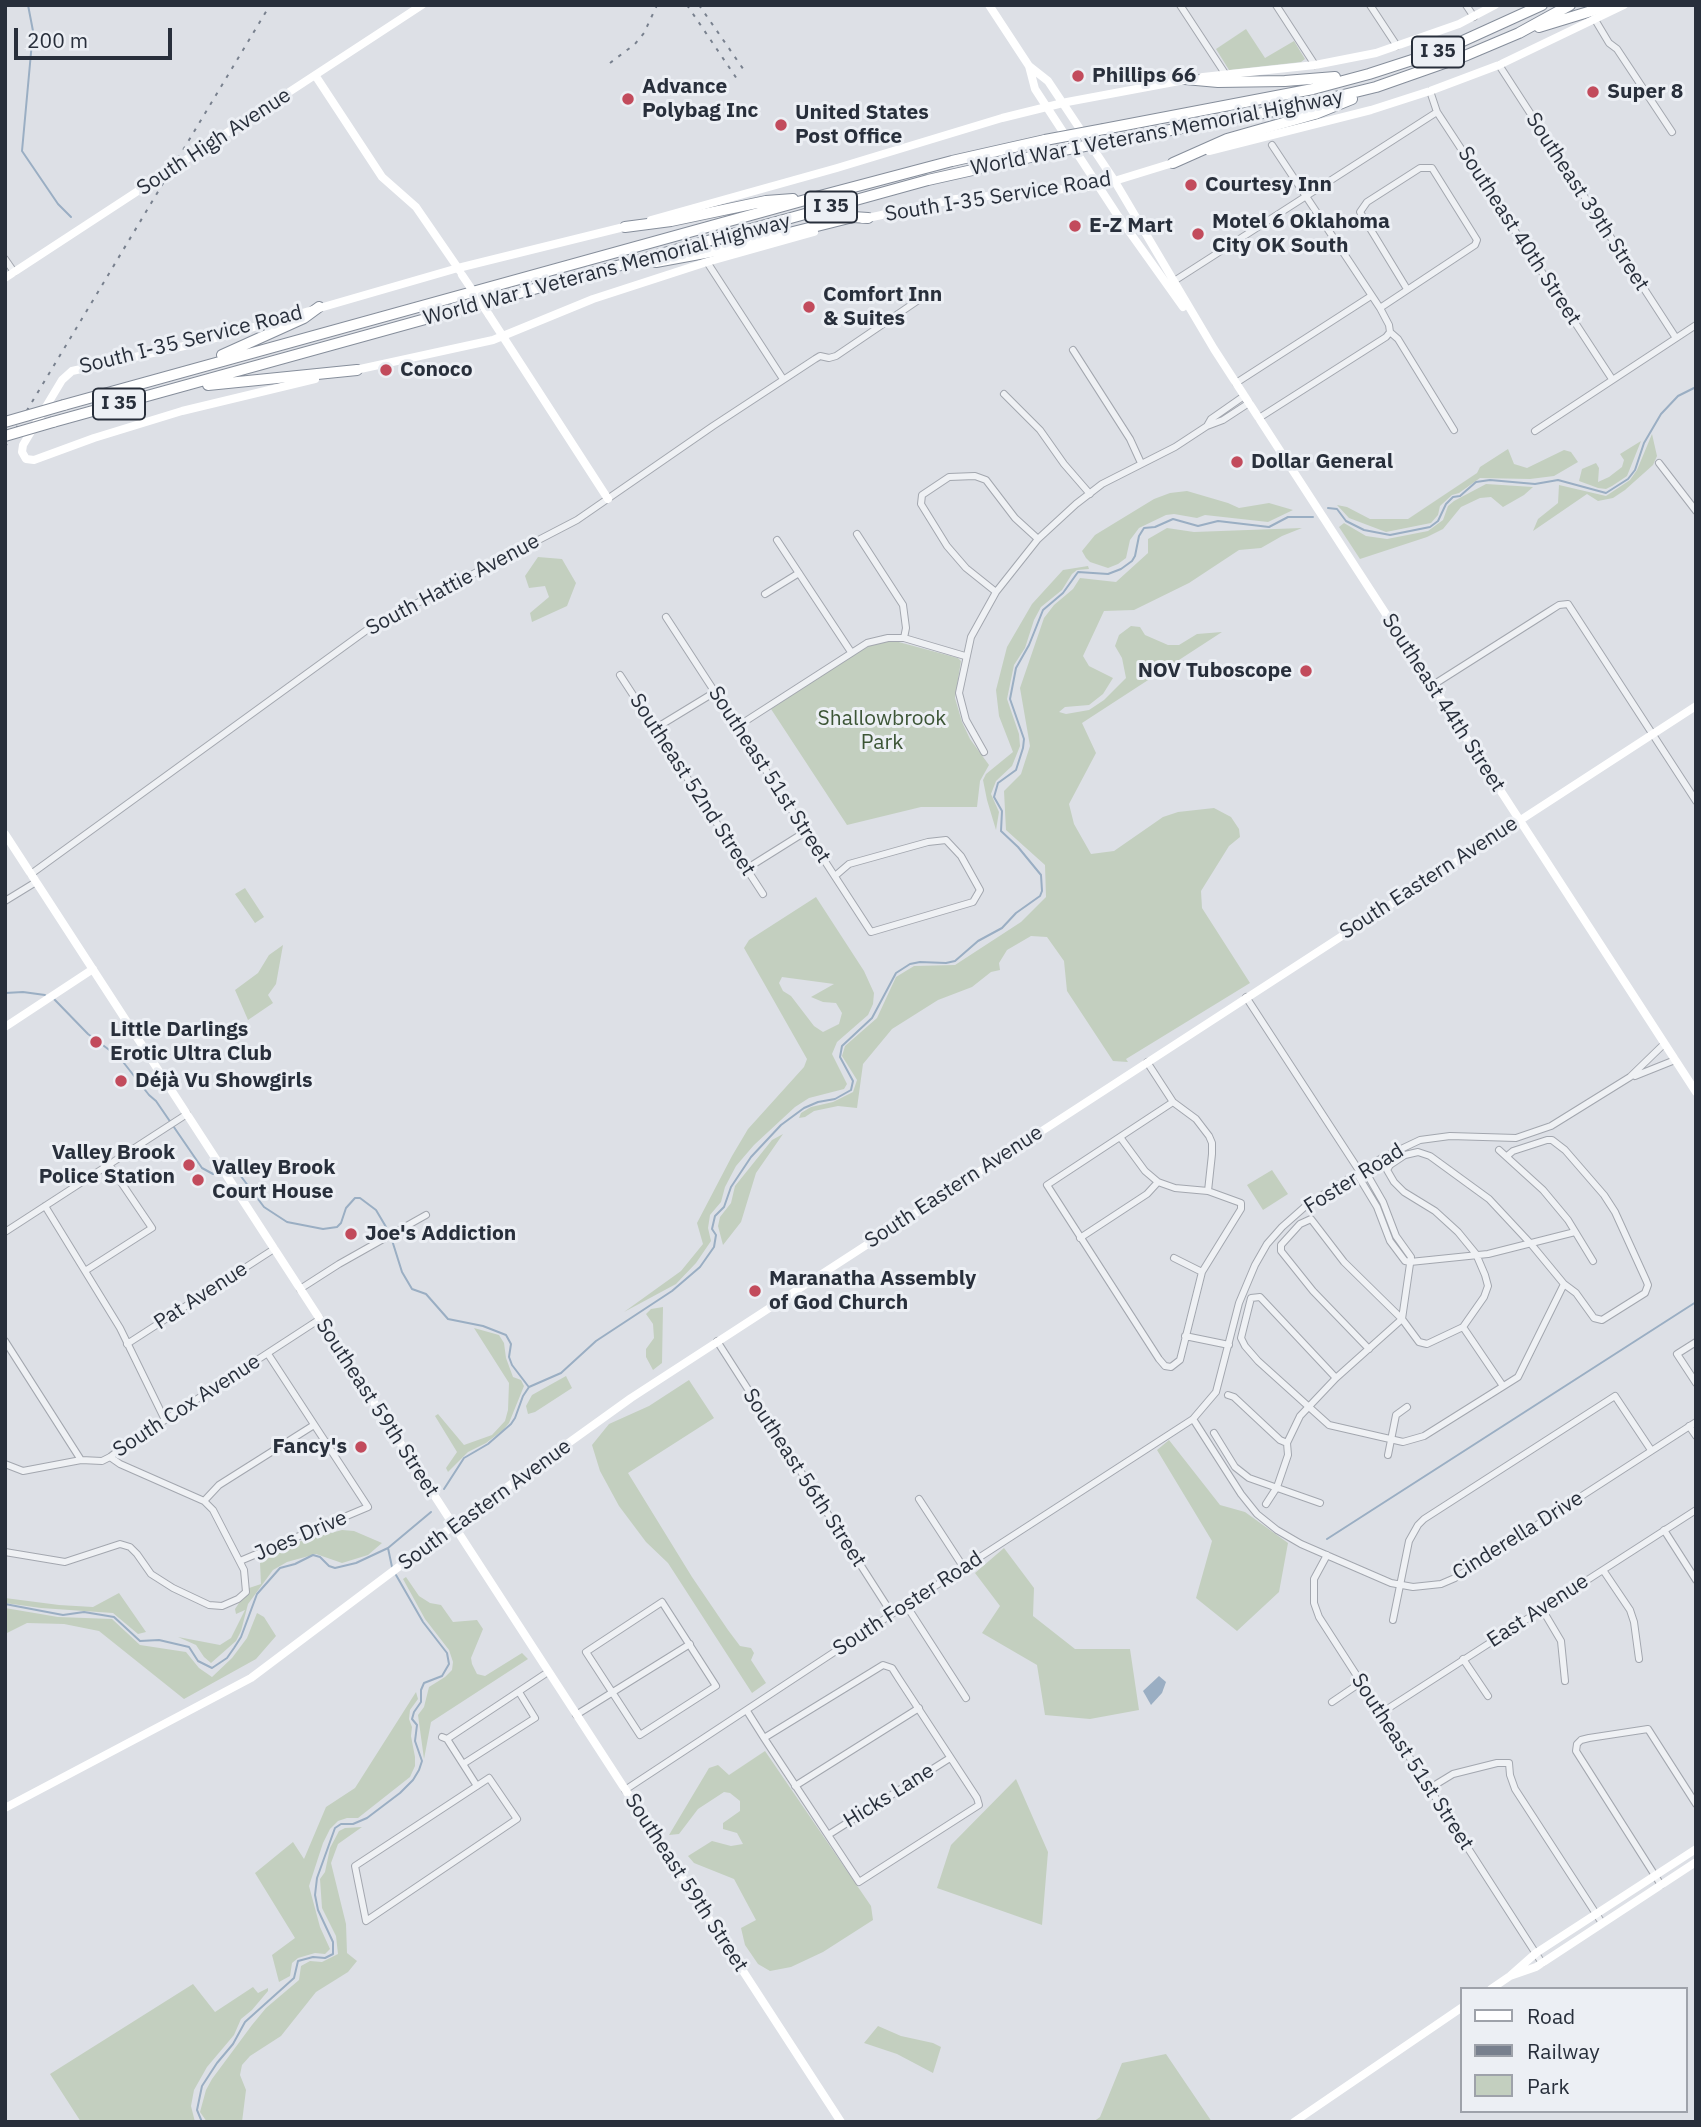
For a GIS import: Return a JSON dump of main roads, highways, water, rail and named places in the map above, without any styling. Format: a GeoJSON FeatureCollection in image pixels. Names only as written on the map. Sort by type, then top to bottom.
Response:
{"type":"FeatureCollection","features":[{"type":"Feature","properties":{"kind":"highway"},"geometry":{"type":"LineString","coordinates":[[1504,24],[1527,5]]}},
{"type":"Feature","properties":{"kind":"highway","name":"World War I Veterans Memorial Highway"},"geometry":{"type":"LineString","coordinates":[[5,422],[952,161],[1045,140],[1313,89],[1369,75],[1443,50],[1542,5]]}},
{"type":"Feature","properties":{"kind":"highway","name":"World War I Veterans Memorial Highway"},"geometry":{"type":"LineString","coordinates":[[5,436],[928,180],[1053,152],[1301,105],[1390,83],[1519,33],[1570,5]]}},
{"type":"Feature","properties":{"kind":"highway"},"geometry":{"type":"LineString","coordinates":[[1519,33],[1611,5]]}},
{"type":"Feature","properties":{"kind":"highway"},"geometry":{"type":"LineString","coordinates":[[1185,79],[1218,82],[1285,81],[1369,75]]}},
{"type":"Feature","properties":{"kind":"highway"},"geometry":{"type":"LineString","coordinates":[[1173,163],[1227,139],[1315,114],[1390,83]]}},
{"type":"Feature","properties":{"kind":"highway"},"geometry":{"type":"LineString","coordinates":[[625,227],[765,201],[816,197]]}},
{"type":"Feature","properties":{"kind":"highway"},"geometry":{"type":"LineString","coordinates":[[611,268],[681,259],[853,217],[868,218]]}},
{"type":"Feature","properties":{"kind":"highway"},"geometry":{"type":"LineString","coordinates":[[189,371],[304,318],[319,307]]}},
{"type":"Feature","properties":{"kind":"highway"},"geometry":{"type":"LineString","coordinates":[[184,386],[247,383],[357,370]]}},
{"type":"Feature","properties":{"kind":"main road","name":"South High Avenue"},"geometry":{"type":"LineString","coordinates":[[5,278],[422,5]]}},
{"type":"Feature","properties":{"kind":"main road","name":"Southeast 44th Street"},"geometry":{"type":"LineString","coordinates":[[989,5],[1029,66],[1035,89],[1098,186],[1171,283]]}},
{"type":"Feature","properties":{"kind":"main road","name":"South I-35 Service Road"},"geometry":{"type":"LineString","coordinates":[[1495,5],[1474,17],[1397,46],[1349,59],[1185,79],[1029,111],[837,168],[460,272],[319,307],[202,342],[72,371],[62,380],[23,445],[23,455],[28,460],[34,460],[182,411],[503,337],[593,299],[707,262],[868,218],[956,199],[1098,186],[1219,148],[1371,110],[1499,65],[1624,5]]}},
{"type":"Feature","properties":{"kind":"main road","name":"Southeast 44th Street"},"geometry":{"type":"LineString","coordinates":[[1029,66],[1048,80],[1114,180],[1171,283],[1213,349],[1696,1092]]}},
{"type":"Feature","properties":{"kind":"main road"},"geometry":{"type":"LineString","coordinates":[[316,75],[382,177],[416,207],[608,499]]}},
{"type":"Feature","properties":{"kind":"main road"},"geometry":{"type":"LineString","coordinates":[[1029,111],[1036,102],[1035,89]]}},
{"type":"Feature","properties":{"kind":"main road"},"geometry":{"type":"LineString","coordinates":[[1123,196],[1132,175]]}},
{"type":"Feature","properties":{"kind":"main road","name":"South Eastern Avenue"},"geometry":{"type":"LineString","coordinates":[[5,1808],[251,1678],[631,1398],[1696,706]]}},
{"type":"Feature","properties":{"kind":"main road","name":"Southeast 59th Street"},"geometry":{"type":"LineString","coordinates":[[5,834],[841,2122]]}},
{"type":"Feature","properties":{"kind":"main road"},"geometry":{"type":"LineString","coordinates":[[5,1027],[93,969]]}},
{"type":"Feature","properties":{"kind":"main road"},"geometry":{"type":"LineString","coordinates":[[1494,1987],[1536,1953],[1696,1849]]}},
{"type":"Feature","properties":{"kind":"main road"},"geometry":{"type":"LineString","coordinates":[[1510,1976],[1542,1963],[1696,1863]]}},
{"type":"Feature","properties":{"kind":"main road"},"geometry":{"type":"LineString","coordinates":[[1294,2122],[1460,2009]]}},
{"type":"Feature","properties":{"kind":"water"},"geometry":{"type":"Polygon","coordinates":[[[1159,1676],[1166,1682],[1162,1693],[1151,1705],[1143,1691],[1159,1676]]]}},
{"type":"Feature","properties":{"kind":"waterway"},"geometry":{"type":"LineString","coordinates":[[28,5],[33,31],[22,151],[58,204],[71,217]]}},
{"type":"Feature","properties":{"kind":"waterway"},"geometry":{"type":"LineString","coordinates":[[1328,508],[1337,509],[1346,521],[1364,530],[1390,535],[1430,527],[1438,521],[1446,504],[1453,497],[1460,496],[1476,482],[1490,480],[1535,484],[1558,480],[1606,493],[1628,479],[1635,470],[1644,443],[1661,414],[1678,396],[1696,387]]}},
{"type":"Feature","properties":{"kind":"waterway"},"geometry":{"type":"LineString","coordinates":[[444,1489],[464,1458],[488,1444],[511,1424],[529,1387],[561,1373],[596,1341],[672,1291],[700,1267],[714,1247],[716,1235],[712,1229],[715,1216],[724,1207],[731,1187],[751,1157],[781,1125],[804,1108],[835,1099],[851,1090],[853,1081],[840,1057],[842,1046],[872,1018],[896,973],[910,964],[955,961],[978,941],[1002,928],[1016,913],[1040,896],[1041,875],[1001,831],[1002,811],[994,797],[998,783],[1016,770],[1023,748],[1024,739],[1010,699],[1016,668],[1043,610],[1063,593],[1078,572],[1108,574],[1132,561],[1144,528],[1155,527],[1173,519],[1198,526],[1218,521],[1269,527],[1288,517],[1313,517]]}},
{"type":"Feature","properties":{"kind":"waterway"},"geometry":{"type":"LineString","coordinates":[[5,993],[45,995]]}},
{"type":"Feature","properties":{"kind":"waterway"},"geometry":{"type":"LineString","coordinates":[[54,999],[88,1034],[120,1058],[156,1101],[202,1168],[213,1174],[219,1171]]}},
{"type":"Feature","properties":{"kind":"waterway"},"geometry":{"type":"LineString","coordinates":[[227,1170],[240,1175],[264,1207],[287,1222],[323,1229],[337,1227],[346,1208],[355,1198],[360,1198],[376,1210],[389,1232]]}},
{"type":"Feature","properties":{"kind":"waterway"},"geometry":{"type":"LineString","coordinates":[[391,1237],[402,1272],[412,1289],[426,1294],[448,1319],[483,1326],[506,1335],[511,1344],[509,1357],[512,1365],[528,1386]]}},
{"type":"Feature","properties":{"kind":"waterway"},"geometry":{"type":"LineString","coordinates":[[1327,1539],[1696,1302]]}},
{"type":"Feature","properties":{"kind":"waterway"},"geometry":{"type":"LineString","coordinates":[[5,1604],[63,1615],[84,1612],[114,1617],[140,1641],[159,1640],[189,1647],[198,1661],[212,1668],[227,1658],[234,1648],[241,1637],[257,1594],[280,1568],[313,1555],[335,1568],[356,1563],[388,1548],[431,1512]]}},
{"type":"Feature","properties":{"kind":"waterway"},"geometry":{"type":"LineString","coordinates":[[388,1548],[392,1567]]}},
{"type":"Feature","properties":{"kind":"waterway"},"geometry":{"type":"LineString","coordinates":[[202,2122],[197,2110],[202,2086],[233,2044],[245,2022],[294,1978],[298,1961],[313,1957],[325,1958],[333,1954],[333,1942],[318,1910],[315,1895],[317,1878],[335,1828],[367,1818],[400,1793],[419,1770],[422,1761],[415,1741],[417,1725],[412,1719],[421,1702],[424,1683],[442,1676],[449,1664],[447,1653],[423,1622],[396,1575]]}},
{"type":"Feature","properties":{"kind":"railway"},"geometry":{"type":"LineString","coordinates":[[5,447],[270,5]]}},
{"type":"Feature","properties":{"kind":"railway"},"geometry":{"type":"LineString","coordinates":[[610,63],[635,44],[644,33],[657,5]]}},
{"type":"Feature","properties":{"kind":"railway"},"geometry":{"type":"LineString","coordinates":[[687,5],[737,79]]}},
{"type":"Feature","properties":{"kind":"railway"},"geometry":{"type":"LineString","coordinates":[[699,5],[746,73]]}},
{"type":"Feature","properties":{"kind":"place","name":"Phillips 66"},"geometry":{"type":"Point","coordinates":[1078,76]}},
{"type":"Feature","properties":{"kind":"place","name":"Super 8"},"geometry":{"type":"Point","coordinates":[1593,92]}},
{"type":"Feature","properties":{"kind":"place","name":"Advance Polybag Inc"},"geometry":{"type":"Point","coordinates":[628,99]}},
{"type":"Feature","properties":{"kind":"place","name":"United States Post Office"},"geometry":{"type":"Point","coordinates":[781,125]}},
{"type":"Feature","properties":{"kind":"place","name":"Courtesy Inn"},"geometry":{"type":"Point","coordinates":[1191,185]}},
{"type":"Feature","properties":{"kind":"place","name":"E-Z Mart"},"geometry":{"type":"Point","coordinates":[1075,226]}},
{"type":"Feature","properties":{"kind":"place","name":"Motel 6 Oklahoma City OK South"},"geometry":{"type":"Point","coordinates":[1198,234]}},
{"type":"Feature","properties":{"kind":"place","name":"Comfort Inn & Suites"},"geometry":{"type":"Point","coordinates":[809,307]}},
{"type":"Feature","properties":{"kind":"place","name":"Conoco"},"geometry":{"type":"Point","coordinates":[386,370]}},
{"type":"Feature","properties":{"kind":"place","name":"Dollar General"},"geometry":{"type":"Point","coordinates":[1237,462]}},
{"type":"Feature","properties":{"kind":"place","name":"NOV Tuboscope"},"geometry":{"type":"Point","coordinates":[1306,671]}},
{"type":"Feature","properties":{"kind":"place","name":"Little Darlings Erotic Ultra Club"},"geometry":{"type":"Point","coordinates":[96,1042]}},
{"type":"Feature","properties":{"kind":"place","name":"Déjà Vu Showgirls"},"geometry":{"type":"Point","coordinates":[121,1081]}},
{"type":"Feature","properties":{"kind":"place","name":"Valley Brook Police Station"},"geometry":{"type":"Point","coordinates":[189,1165]}},
{"type":"Feature","properties":{"kind":"place","name":"Valley Brook Court House"},"geometry":{"type":"Point","coordinates":[198,1180]}},
{"type":"Feature","properties":{"kind":"place","name":"Joe's Addiction"},"geometry":{"type":"Point","coordinates":[351,1234]}},
{"type":"Feature","properties":{"kind":"place","name":"Maranatha Assembly of God Church"},"geometry":{"type":"Point","coordinates":[755,1291]}},
{"type":"Feature","properties":{"kind":"place","name":"Fancy's"},"geometry":{"type":"Point","coordinates":[361,1447]}},
{"type":"Feature","properties":{"kind":"park label","name":"Shallowbrook Park"},"geometry":{"type":"Point","coordinates":[882,731]}}]}
